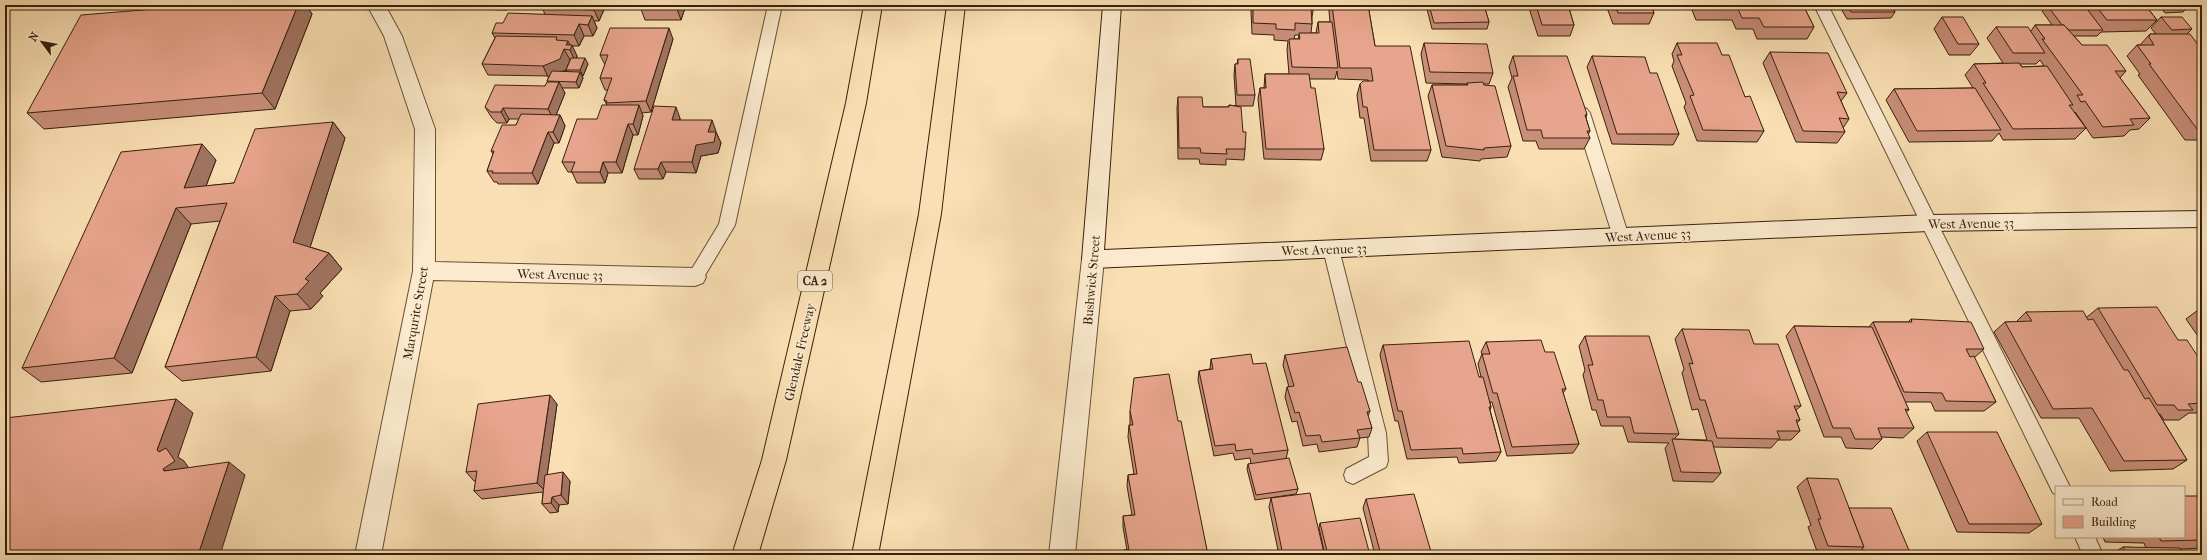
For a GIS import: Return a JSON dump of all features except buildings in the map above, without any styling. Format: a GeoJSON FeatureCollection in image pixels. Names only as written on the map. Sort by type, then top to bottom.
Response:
{"type":"FeatureCollection","features":[{"type":"Feature","properties":{"kind":"highway","name":"Glendale Freeway"},"geometry":{"type":"LineString","coordinates":[[745,555],[776,453],[856,103],[873,5]]}},
{"type":"Feature","properties":{"kind":"highway"},"geometry":{"type":"LineString","coordinates":[[865,555],[930,214],[956,5]]}},
{"type":"Feature","properties":{"kind":"street","name":"Marqurite Street"},"geometry":{"type":"LineString","coordinates":[[368,555],[424,271],[426,129],[393,36],[376,5]]}},
{"type":"Feature","properties":{"kind":"street","name":"Bushwick Street"},"geometry":{"type":"LineString","coordinates":[[1062,555],[1093,259],[1112,5]]}},
{"type":"Feature","properties":{"kind":"street","name":"West Avenue 33"},"geometry":{"type":"LineString","coordinates":[[1093,259],[1929,223],[2202,220]]}},
{"type":"Feature","properties":{"kind":"street","name":"West Avenue 33"},"geometry":{"type":"LineString","coordinates":[[424,271],[695,277]]}},
{"type":"Feature","properties":{"kind":"lane"},"geometry":{"type":"LineString","coordinates":[[695,277],[727,225],[775,5]]}},
{"type":"Feature","properties":{"kind":"lane"},"geometry":{"type":"LineString","coordinates":[[1821,5],[2060,486]]}},
{"type":"Feature","properties":{"kind":"lane"},"geometry":{"type":"LineString","coordinates":[[1577,95],[1621,237]]}},
{"type":"Feature","properties":{"kind":"lane"},"geometry":{"type":"LineString","coordinates":[[1331,249],[1377,433],[1379,461],[1353,475]]}},
{"type":"Feature","properties":{"kind":"lane"},"geometry":{"type":"LineString","coordinates":[[2085,538],[2094,555]]}}]}
